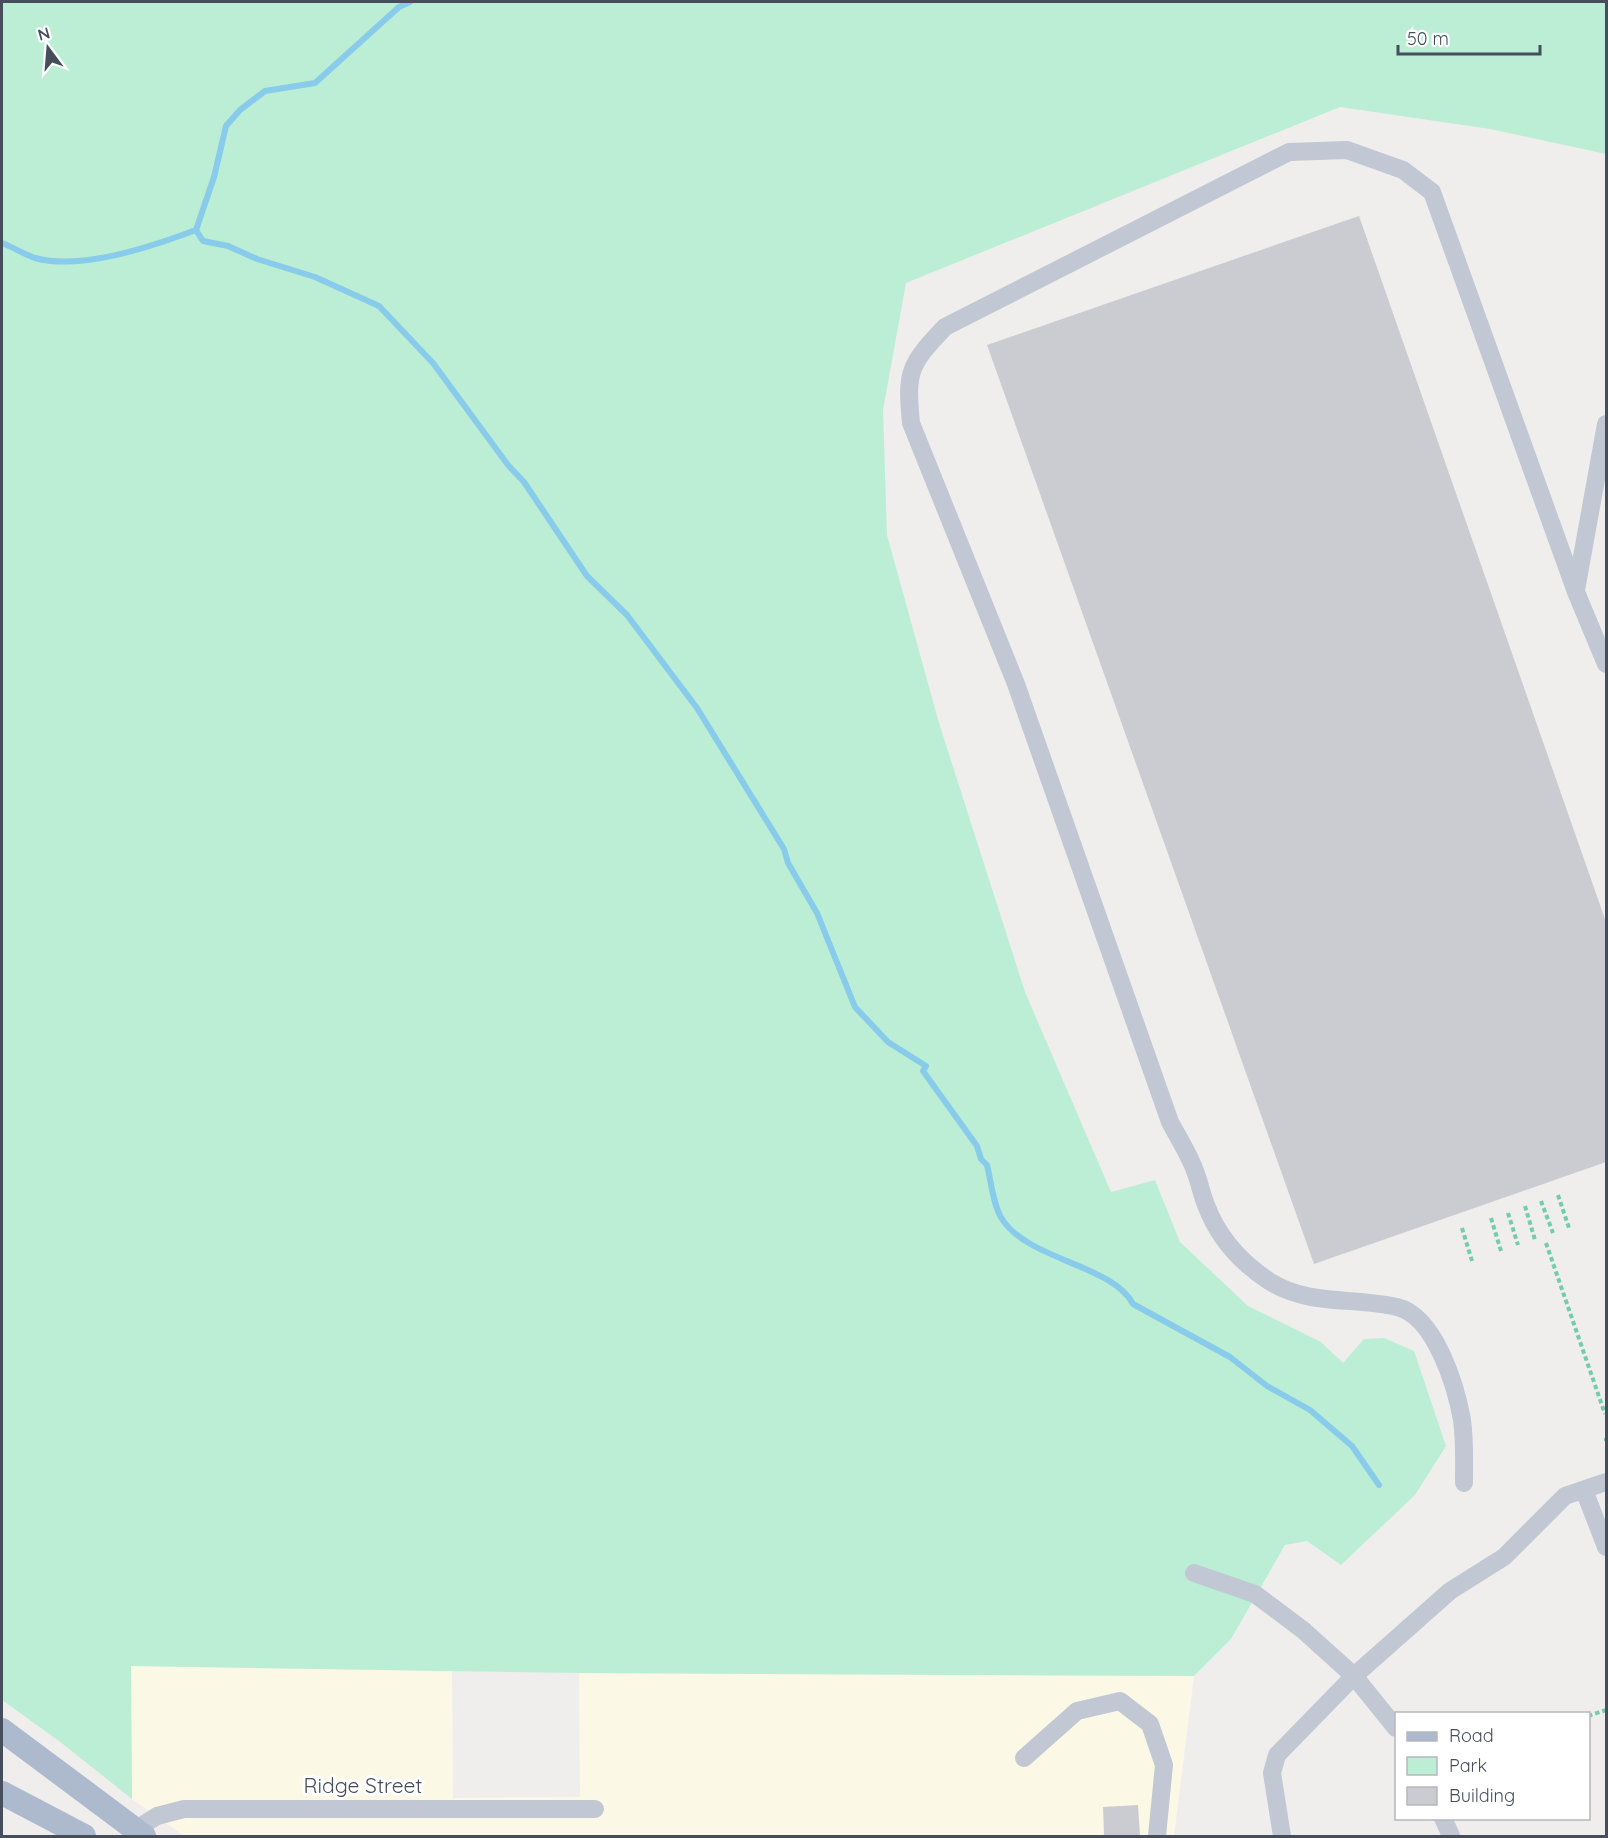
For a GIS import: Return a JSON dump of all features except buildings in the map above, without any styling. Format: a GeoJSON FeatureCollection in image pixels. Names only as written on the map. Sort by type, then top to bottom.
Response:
{"type":"FeatureCollection","features":[{"type":"Feature","properties":{"kind":"main road"},"geometry":{"type":"LineString","coordinates":[[2,1730],[140,1833]]}},
{"type":"Feature","properties":{"kind":"main road"},"geometry":{"type":"LineString","coordinates":[[2,1793],[84,1836]]}},
{"type":"Feature","properties":{"kind":"street"},"geometry":{"type":"LineString","coordinates":[[1464,1483],[1462,1420],[1453,1383],[1437,1341],[1419,1321],[1399,1307],[1333,1302],[1270,1282],[1222,1239],[1207,1207],[1194,1167],[1166,1111],[1016,684],[911,423],[908,385],[918,355],[945,327],[1289,152],[1347,150],[1404,170],[1432,192],[1576,592],[1606,664]]}},
{"type":"Feature","properties":{"kind":"street"},"geometry":{"type":"LineString","coordinates":[[1576,592],[1606,424]]}},
{"type":"Feature","properties":{"kind":"street"},"geometry":{"type":"LineString","coordinates":[[1282,1836],[1272,1773],[1277,1755],[1354,1676],[1450,1591],[1504,1557],[1566,1496],[1606,1482]]}},
{"type":"Feature","properties":{"kind":"street"},"geometry":{"type":"LineString","coordinates":[[1584,1490],[1606,1547]]}},
{"type":"Feature","properties":{"kind":"street"},"geometry":{"type":"LineString","coordinates":[[1194,1573],[1255,1594],[1303,1630],[1354,1676],[1395,1727]]}},
{"type":"Feature","properties":{"kind":"street"},"geometry":{"type":"LineString","coordinates":[[1024,1758],[1077,1711],[1120,1701],[1150,1724],[1164,1765],[1157,1836]]}},
{"type":"Feature","properties":{"kind":"street","name":"Ridge Street"},"geometry":{"type":"LineString","coordinates":[[140,1833],[157,1816],[184,1809],[595,1809]]}},
{"type":"Feature","properties":{"kind":"street"},"geometry":{"type":"LineString","coordinates":[[1444,1820],[1451,1836]]}},
{"type":"Feature","properties":{"kind":"path"},"geometry":{"type":"LineString","coordinates":[[1558,1195],[1569,1228]]}},
{"type":"Feature","properties":{"kind":"path"},"geometry":{"type":"LineString","coordinates":[[1541,1201],[1553,1233]]}},
{"type":"Feature","properties":{"kind":"path"},"geometry":{"type":"LineString","coordinates":[[1525,1206],[1535,1240]]}},
{"type":"Feature","properties":{"kind":"path"},"geometry":{"type":"LineString","coordinates":[[1508,1212],[1518,1245]]}},
{"type":"Feature","properties":{"kind":"path"},"geometry":{"type":"LineString","coordinates":[[1491,1218],[1501,1251]]}},
{"type":"Feature","properties":{"kind":"path"},"geometry":{"type":"LineString","coordinates":[[1462,1228],[1472,1261]]}},
{"type":"Feature","properties":{"kind":"path"},"geometry":{"type":"LineString","coordinates":[[1546,1244],[1605,1414]]}},
{"type":"Feature","properties":{"kind":"path"},"geometry":{"type":"LineString","coordinates":[[1459,1248],[1467,1245]]}},
{"type":"Feature","properties":{"kind":"path"},"geometry":{"type":"LineString","coordinates":[[1590,1715],[1606,1710]]}},
{"type":"Feature","properties":{"kind":"shaded area"},"geometry":{"type":"Polygon","coordinates":[[[131,1666],[452,1671],[453,1798],[580,1797],[579,1673],[1194,1676],[1174,1836],[184,1836],[132,1799],[131,1666]]]}},
{"type":"Feature","properties":{"kind":"green space"},"geometry":{"type":"Polygon","coordinates":[[[2,2],[1606,2],[1606,154],[1490,129],[1340,107],[906,283],[883,410],[887,535],[939,723],[1025,992],[1111,1192],[1155,1180],[1180,1242],[1248,1306],[1321,1342],[1343,1363],[1364,1339],[1384,1338],[1414,1351],[1446,1446],[1415,1495],[1341,1565],[1307,1541],[1285,1545],[1231,1639],[1194,1676],[579,1673],[131,1666],[132,1799],[59,1741],[2,1700],[2,2]]]}},
{"type":"Feature","properties":{"kind":"waterway"},"geometry":{"type":"LineString","coordinates":[[196,230],[214,177],[226,126],[240,110],[265,91],[315,83],[399,7],[410,2]]}},
{"type":"Feature","properties":{"kind":"waterway"},"geometry":{"type":"LineString","coordinates":[[196,230],[203,241],[228,246],[257,259],[315,277],[379,306],[433,363],[508,465],[524,482],[587,576],[627,615],[697,708],[784,849],[788,863],[817,913],[855,1007],[888,1042],[926,1066],[923,1071],[977,1146],[981,1159],[987,1165],[999,1213],[1014,1233],[1050,1254],[1108,1280],[1123,1291],[1133,1304],[1230,1357],[1267,1386],[1310,1410],[1352,1446],[1379,1485]]}},
{"type":"Feature","properties":{"kind":"waterway"},"geometry":{"type":"LineString","coordinates":[[2,243],[35,258],[74,261],[117,255],[196,230]]}}]}
